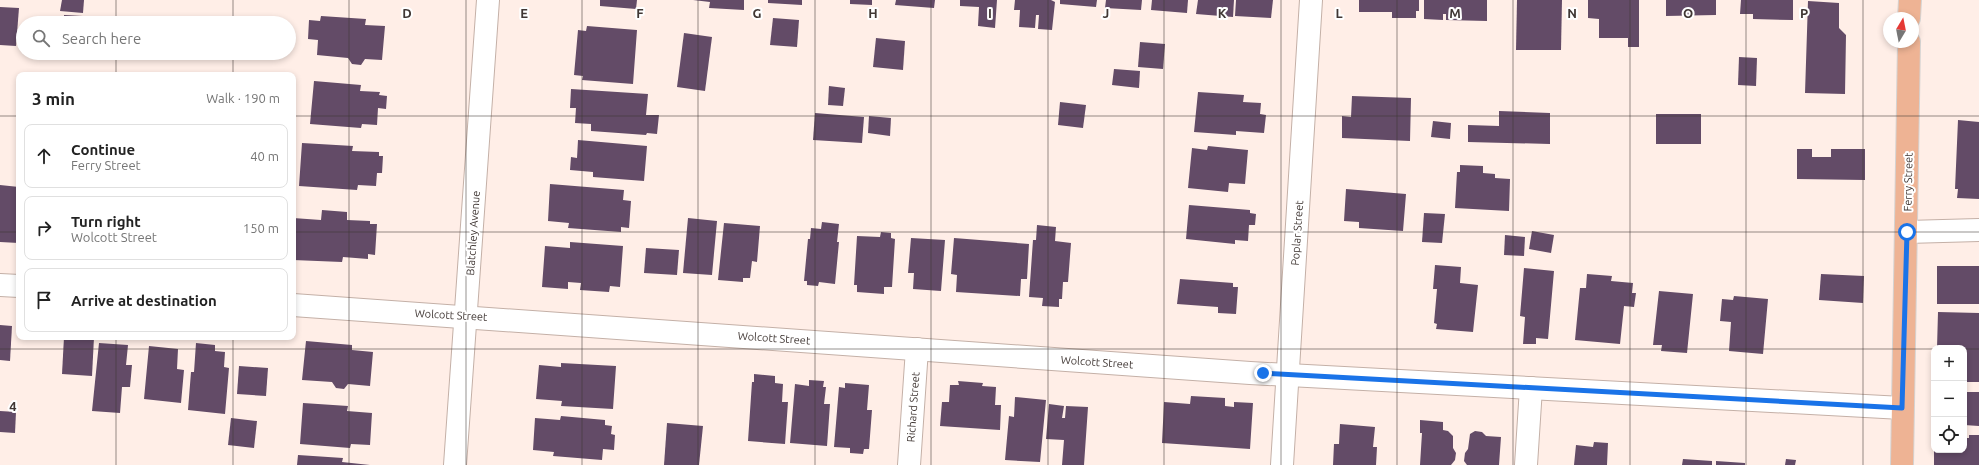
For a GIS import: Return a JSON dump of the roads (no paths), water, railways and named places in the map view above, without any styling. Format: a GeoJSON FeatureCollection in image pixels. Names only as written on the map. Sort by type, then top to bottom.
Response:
{"type":"FeatureCollection","features":[{"type":"Feature","properties":{"kind":"main road"},"geometry":{"type":"LineString","coordinates":[[1910,0],[1910,12]]}},
{"type":"Feature","properties":{"kind":"main road","name":"Ferry Street"},"geometry":{"type":"LineString","coordinates":[[1902,465],[1909,48]]}},
{"type":"Feature","properties":{"kind":"street","name":"Blatchley Avenue"},"geometry":{"type":"LineString","coordinates":[[455,465],[467,316],[488,0]]}},
{"type":"Feature","properties":{"kind":"street","name":"Poplar Street"},"geometry":{"type":"LineString","coordinates":[[1282,465],[1311,0]]}},
{"type":"Feature","properties":{"kind":"street"},"geometry":{"type":"LineString","coordinates":[[1907,232],[1979,230]]}},
{"type":"Feature","properties":{"kind":"street"},"geometry":{"type":"LineString","coordinates":[[0,285],[16,286]]}},
{"type":"Feature","properties":{"kind":"street","name":"Wolcott Street"},"geometry":{"type":"LineString","coordinates":[[296,305],[467,316],[1288,375],[1902,408]]}},
{"type":"Feature","properties":{"kind":"street","name":"Richard Street"},"geometry":{"type":"LineString","coordinates":[[909,465],[917,349]]}},
{"type":"Feature","properties":{"kind":"street"},"geometry":{"type":"LineString","coordinates":[[1526,465],[1531,388]]}}]}
